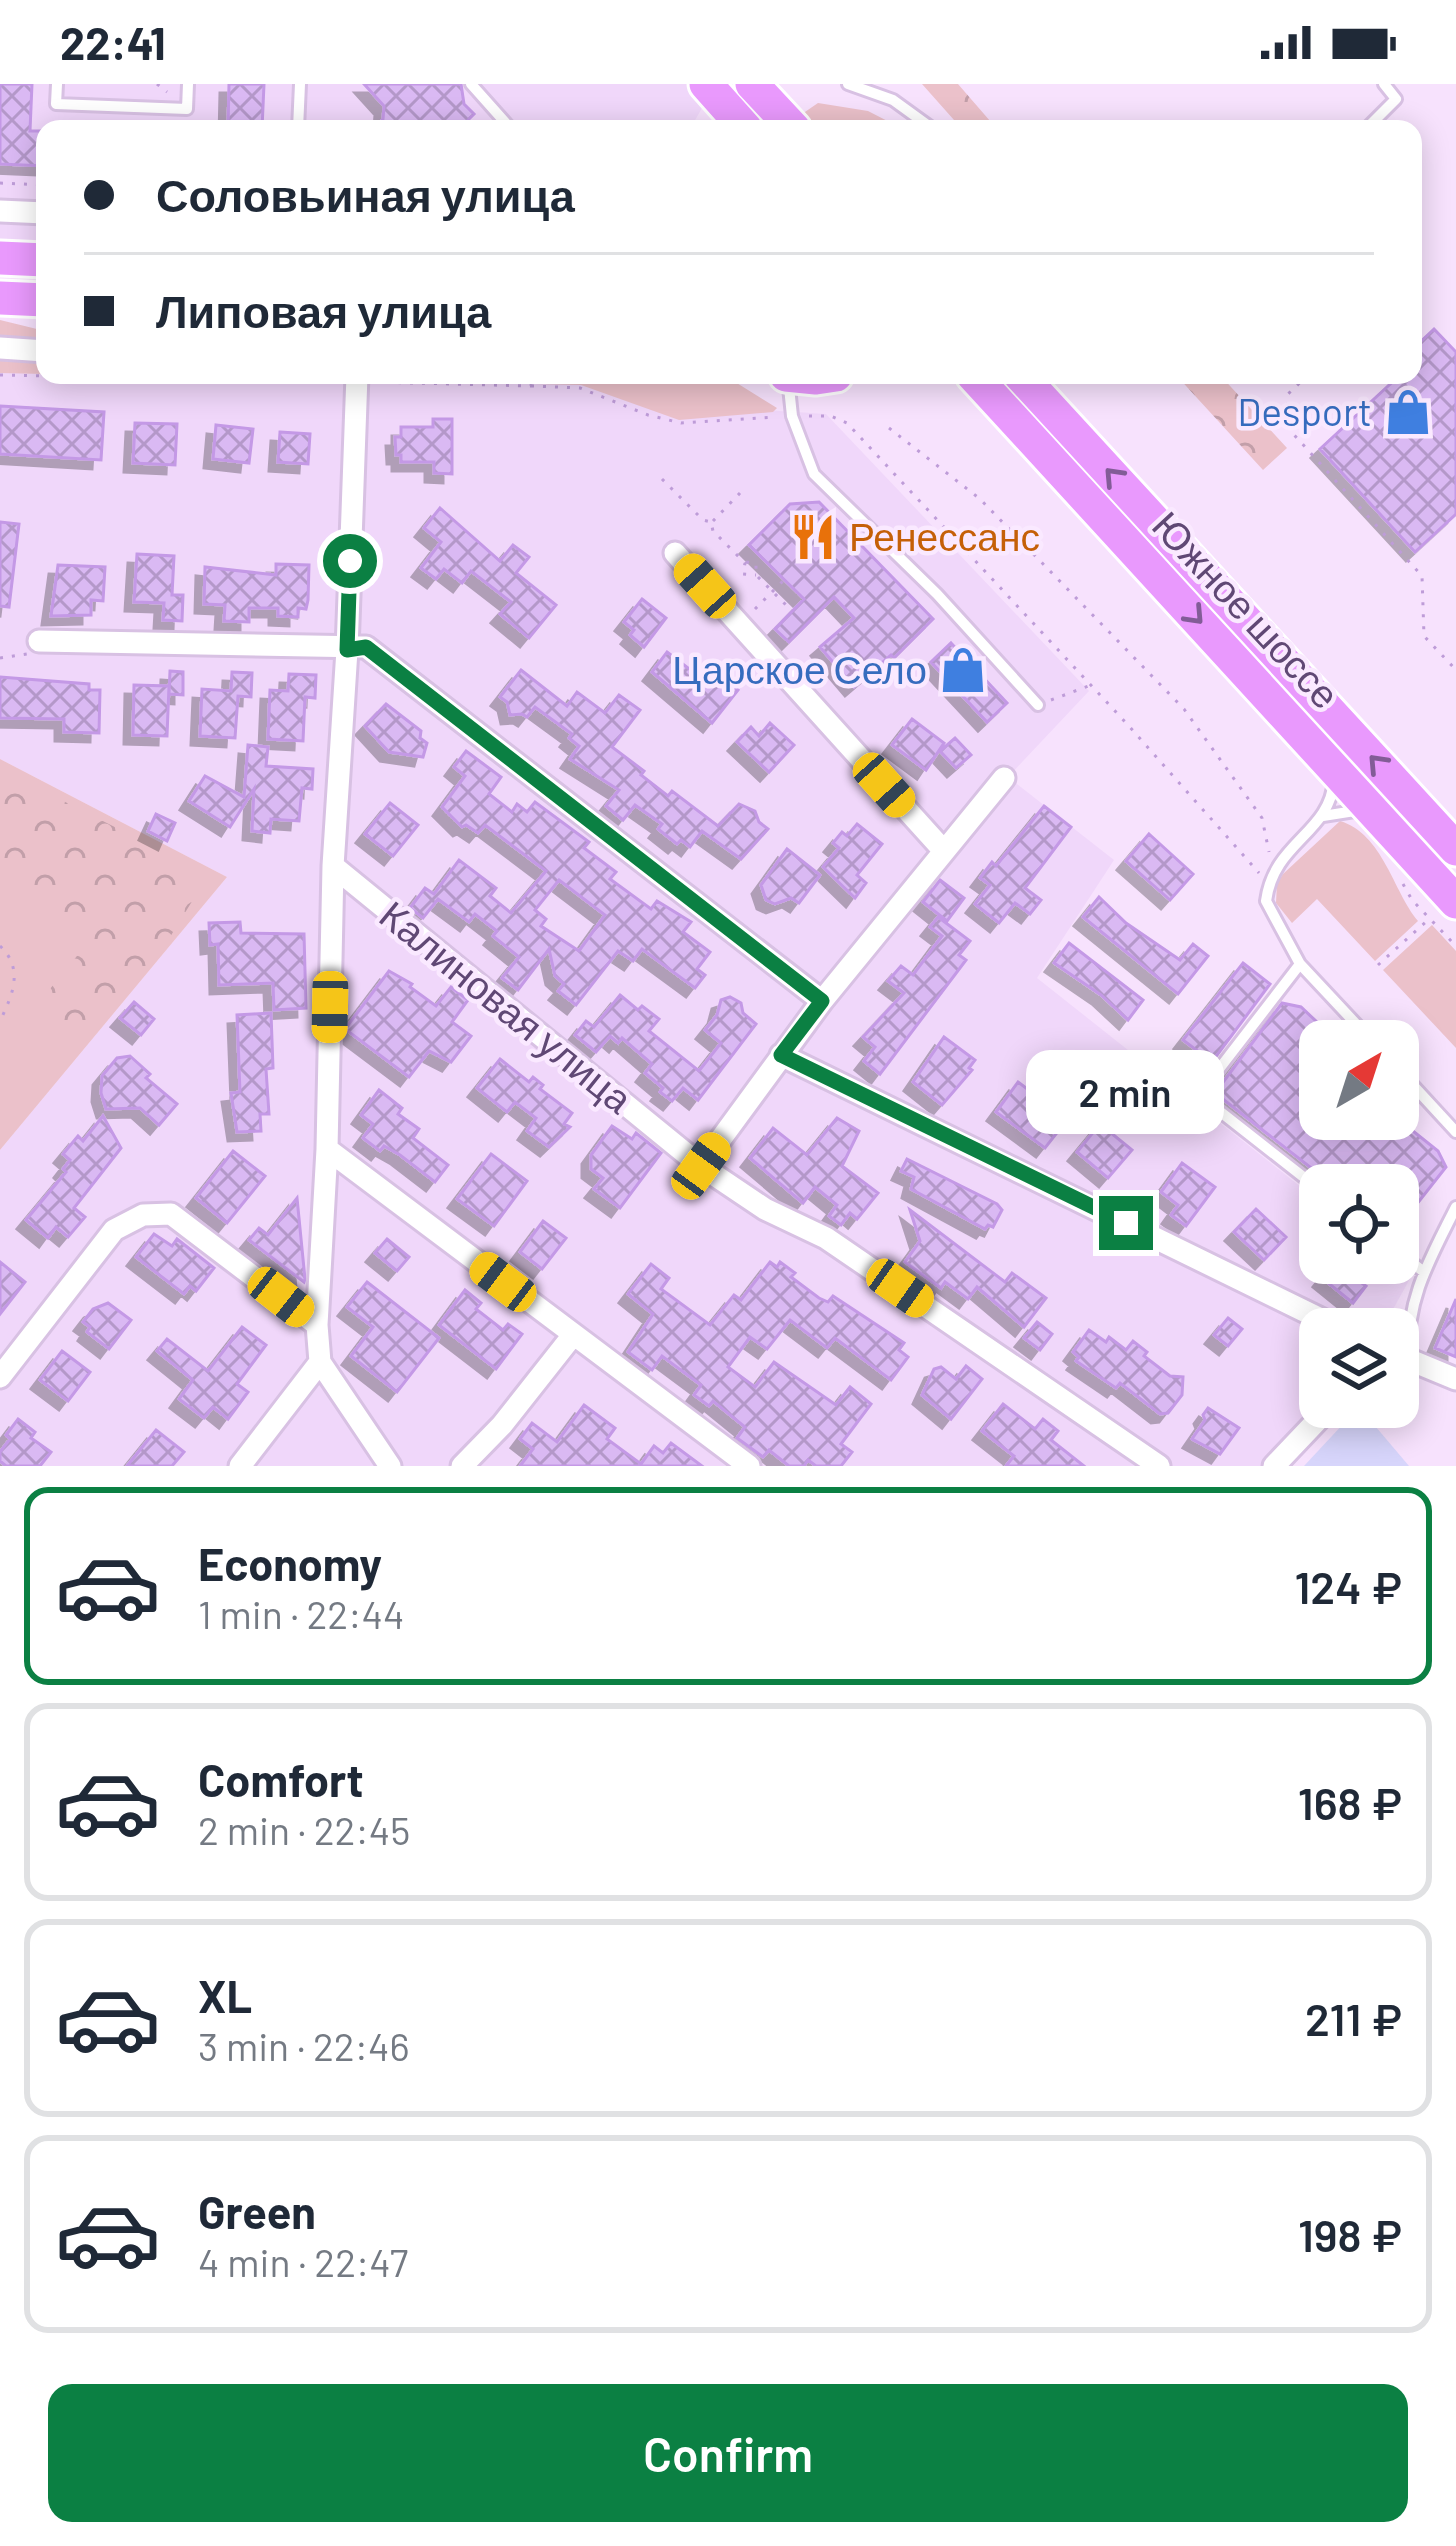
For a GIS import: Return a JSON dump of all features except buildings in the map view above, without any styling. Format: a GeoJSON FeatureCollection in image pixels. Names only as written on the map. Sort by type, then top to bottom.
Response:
{"type":"FeatureCollection","features":[{"type":"Feature","properties":{"kind":"main road"},"geometry":{"type":"LineString","coordinates":[[706,84],[727,120]]}},
{"type":"Feature","properties":{"kind":"main road"},"geometry":{"type":"LineString","coordinates":[[758,85],[786,120]]}},
{"type":"Feature","properties":{"kind":"main road"},"geometry":{"type":"LineString","coordinates":[[735,120],[761,107],[783,120]]}},
{"type":"Feature","properties":{"kind":"main road"},"geometry":{"type":"LineString","coordinates":[[0,258],[36,260]]}},
{"type":"Feature","properties":{"kind":"main road"},"geometry":{"type":"LineString","coordinates":[[0,298],[36,300]]}},
{"type":"Feature","properties":{"kind":"main road","name":"Южное шоссе"},"geometry":{"type":"LineString","coordinates":[[982,384],[1377,815],[1443,910]]}},
{"type":"Feature","properties":{"kind":"main road","name":"Южное шоссе"},"geometry":{"type":"LineString","coordinates":[[1028,384],[1456,849]]}},
{"type":"Feature","properties":{"kind":"street"},"geometry":{"type":"LineString","coordinates":[[0,211],[36,213]]}},
{"type":"Feature","properties":{"kind":"street"},"geometry":{"type":"LineString","coordinates":[[0,348],[36,350]]}},
{"type":"Feature","properties":{"kind":"street"},"geometry":{"type":"LineString","coordinates":[[357,384],[317,1325],[320,1362],[391,1466]]}},
{"type":"Feature","properties":{"kind":"street"},"geometry":{"type":"LineString","coordinates":[[675,553],[944,851]]}},
{"type":"Feature","properties":{"kind":"street"},"geometry":{"type":"LineString","coordinates":[[39,641],[366,647],[822,1001]]}},
{"type":"Feature","properties":{"kind":"street"},"geometry":{"type":"LineString","coordinates":[[701,1166],[822,1001],[1004,778]]}},
{"type":"Feature","properties":{"kind":"street","name":"Калиновая улица"},"geometry":{"type":"LineString","coordinates":[[333,866],[701,1166],[765,1209],[826,1238],[1159,1466]]}},
{"type":"Feature","properties":{"kind":"street"},"geometry":{"type":"LineString","coordinates":[[781,1055],[1299,1308]]}},
{"type":"Feature","properties":{"kind":"street"},"geometry":{"type":"LineString","coordinates":[[327,1149],[749,1466]]}},
{"type":"Feature","properties":{"kind":"street"},"geometry":{"type":"LineString","coordinates":[[0,1377],[114,1230],[149,1214],[171,1214],[317,1325]]}},
{"type":"Feature","properties":{"kind":"street"},"geometry":{"type":"LineString","coordinates":[[462,1466],[502,1425],[573,1335]]}},
{"type":"Feature","properties":{"kind":"street"},"geometry":{"type":"LineString","coordinates":[[240,1466],[320,1362]]}},
{"type":"Feature","properties":{"kind":"street"},"geometry":{"type":"LineString","coordinates":[[1419,1364],[1456,1379]]}},
{"type":"Feature","properties":{"kind":"street"},"geometry":{"type":"LineString","coordinates":[[1274,1466],[1310,1428]]}},
{"type":"Feature","properties":{"kind":"lane"},"geometry":{"type":"LineString","coordinates":[[57,84],[56,104],[187,109],[188,84]]}},
{"type":"Feature","properties":{"kind":"lane"},"geometry":{"type":"LineString","coordinates":[[298,120],[300,84]]}},
{"type":"Feature","properties":{"kind":"lane"},"geometry":{"type":"LineString","coordinates":[[471,84],[503,120]]}},
{"type":"Feature","properties":{"kind":"lane"},"geometry":{"type":"LineString","coordinates":[[848,84],[893,100],[921,120]]}},
{"type":"Feature","properties":{"kind":"lane"},"geometry":{"type":"LineString","coordinates":[[1375,120],[1396,99],[1384,84]]}},
{"type":"Feature","properties":{"kind":"lane"},"geometry":{"type":"LineString","coordinates":[[788,384],[792,416],[814,474],[938,595],[1038,705]]}},
{"type":"Feature","properties":{"kind":"lane"},"geometry":{"type":"LineString","coordinates":[[1332,766],[1333,794],[1323,816],[1271,877],[1266,901],[1300,964],[1352,1020]]}},
{"type":"Feature","properties":{"kind":"lane"},"geometry":{"type":"LineString","coordinates":[[1323,816],[1350,809],[1377,815]]}},
{"type":"Feature","properties":{"kind":"lane"},"geometry":{"type":"LineString","coordinates":[[1299,1174],[1199,1095],[1300,964]]}},
{"type":"Feature","properties":{"kind":"lane"},"geometry":{"type":"LineString","coordinates":[[1419,1092],[1456,1132]]}},
{"type":"Feature","properties":{"kind":"lane"},"geometry":{"type":"LineString","coordinates":[[1411,1308],[1456,1208]]}},
{"type":"Feature","properties":{"kind":"lane"},"geometry":{"type":"LineString","coordinates":[[1419,1268],[1424,1272]]}},
{"type":"Feature","properties":{"kind":"path"},"geometry":{"type":"LineString","coordinates":[[0,183],[36,185]]}},
{"type":"Feature","properties":{"kind":"path"},"geometry":{"type":"LineString","coordinates":[[0,375],[36,375]]}},
{"type":"Feature","properties":{"kind":"path"},"geometry":{"type":"LineString","coordinates":[[488,384],[580,388],[648,416],[681,423],[831,416],[847,424],[1271,877]]}},
{"type":"Feature","properties":{"kind":"path"},"geometry":{"type":"LineString","coordinates":[[1299,384],[1288,394],[1287,427],[1422,577],[1424,636],[1456,670]]}},
{"type":"Feature","properties":{"kind":"path"},"geometry":{"type":"LineString","coordinates":[[889,428],[980,499],[1184,710],[1262,818],[1271,877]]}},
{"type":"Feature","properties":{"kind":"path"},"geometry":{"type":"LineString","coordinates":[[662,479],[703,520],[711,522]]}},
{"type":"Feature","properties":{"kind":"path"},"geometry":{"type":"LineString","coordinates":[[711,522],[740,493]]}},
{"type":"Feature","properties":{"kind":"path"},"geometry":{"type":"LineString","coordinates":[[711,522],[713,531],[745,563],[756,563],[756,575]]}},
{"type":"Feature","properties":{"kind":"path"},"geometry":{"type":"LineString","coordinates":[[745,563],[743,574],[756,575],[792,611]]}},
{"type":"Feature","properties":{"kind":"path"},"geometry":{"type":"LineString","coordinates":[[755,609],[784,580]]}},
{"type":"Feature","properties":{"kind":"path"},"geometry":{"type":"LineString","coordinates":[[0,658],[25,656],[39,641]]}},
{"type":"Feature","properties":{"kind":"path"},"geometry":{"type":"LineString","coordinates":[[1038,705],[1091,685]]}},
{"type":"Feature","properties":{"kind":"path"},"geometry":{"type":"LineString","coordinates":[[1403,884],[1443,910],[1456,946]]}},
{"type":"Feature","properties":{"kind":"path"},"geometry":{"type":"LineString","coordinates":[[1378,964],[1443,910]]}},
{"type":"Feature","properties":{"kind":"path"},"geometry":{"type":"LineString","coordinates":[[0,946],[10,956],[16,981],[0,1021]]}},
{"type":"Feature","properties":{"kind":"shaded area"},"geometry":{"type":"Polygon","coordinates":[[[0,84],[690,84],[706,101],[695,120],[36,120],[36,246],[0,244],[0,84]]]}},
{"type":"Feature","properties":{"kind":"shaded area"},"geometry":{"type":"Polygon","coordinates":[[[0,332],[36,334],[36,384],[732,384],[764,410],[826,414],[1089,691],[1008,777],[1114,860],[1037,978],[1299,1185],[1299,1284],[1407,1284],[1394,1308],[1299,1308],[1299,1428],[1321,1428],[1287,1466],[0,1466],[0,1150],[227,877],[0,759],[0,332]]]}},
{"type":"Feature","properties":{"kind":"shaded area"},"geometry":{"type":"Polygon","coordinates":[[[1339,1428],[1377,1428],[1409,1466],[1304,1466],[1339,1428]]]}},
{"type":"Feature","properties":{"kind":"green space"},"geometry":{"type":"Polygon","coordinates":[[[922,84],[958,84],[989,120],[954,120],[922,84]]]}},
{"type":"Feature","properties":{"kind":"green space"},"geometry":{"type":"Polygon","coordinates":[[[818,103],[868,111],[886,120],[808,120],[802,114],[818,103]]]}},
{"type":"Feature","properties":{"kind":"green space"},"geometry":{"type":"Polygon","coordinates":[[[0,320],[36,329],[36,343],[0,341],[0,320]]]}},
{"type":"Feature","properties":{"kind":"green space"},"geometry":{"type":"Polygon","coordinates":[[[0,360],[36,362],[36,374],[0,373],[0,360]]]}},
{"type":"Feature","properties":{"kind":"green space"},"geometry":{"type":"Polygon","coordinates":[[[535,384],[738,384],[777,408],[679,420],[581,385],[535,384]]]}},
{"type":"Feature","properties":{"kind":"green space"},"geometry":{"type":"Polygon","coordinates":[[[1184,384],[1228,384],[1287,448],[1263,470],[1184,384]]]}},
{"type":"Feature","properties":{"kind":"green space"},"geometry":{"type":"Polygon","coordinates":[[[0,759],[227,877],[0,1150],[0,759]]]}},
{"type":"Feature","properties":{"kind":"green space"},"geometry":{"type":"Polygon","coordinates":[[[0,769],[176,858],[199,890],[162,950],[73,1056],[41,1000],[90,940],[0,890],[0,769]]]}},
{"type":"Feature","properties":{"kind":"green space"},"geometry":{"type":"Polygon","coordinates":[[[1340,821],[1355,828],[1377,850],[1418,921],[1375,961],[1317,899],[1292,923],[1276,903],[1277,883],[1283,874],[1340,821]]]}},
{"type":"Feature","properties":{"kind":"green space"},"geometry":{"type":"Polygon","coordinates":[[[1432,925],[1456,951],[1456,1048],[1383,970],[1432,925]]]}},
{"type":"Feature","properties":{"kind":"place","name":"Desport"},"geometry":{"type":"Point","coordinates":[1408,412]}},
{"type":"Feature","properties":{"kind":"place","name":"Ренессанс"},"geometry":{"type":"Point","coordinates":[813,537]}},
{"type":"Feature","properties":{"kind":"place","name":"Царское Село"},"geometry":{"type":"Point","coordinates":[963,670]}},
{"type":"Feature","properties":{"kind":"route"},"geometry":{"type":"LineString","coordinates":[[350,561],[347,650],[366,647],[822,1001],[781,1055],[1126,1223]]}}]}
